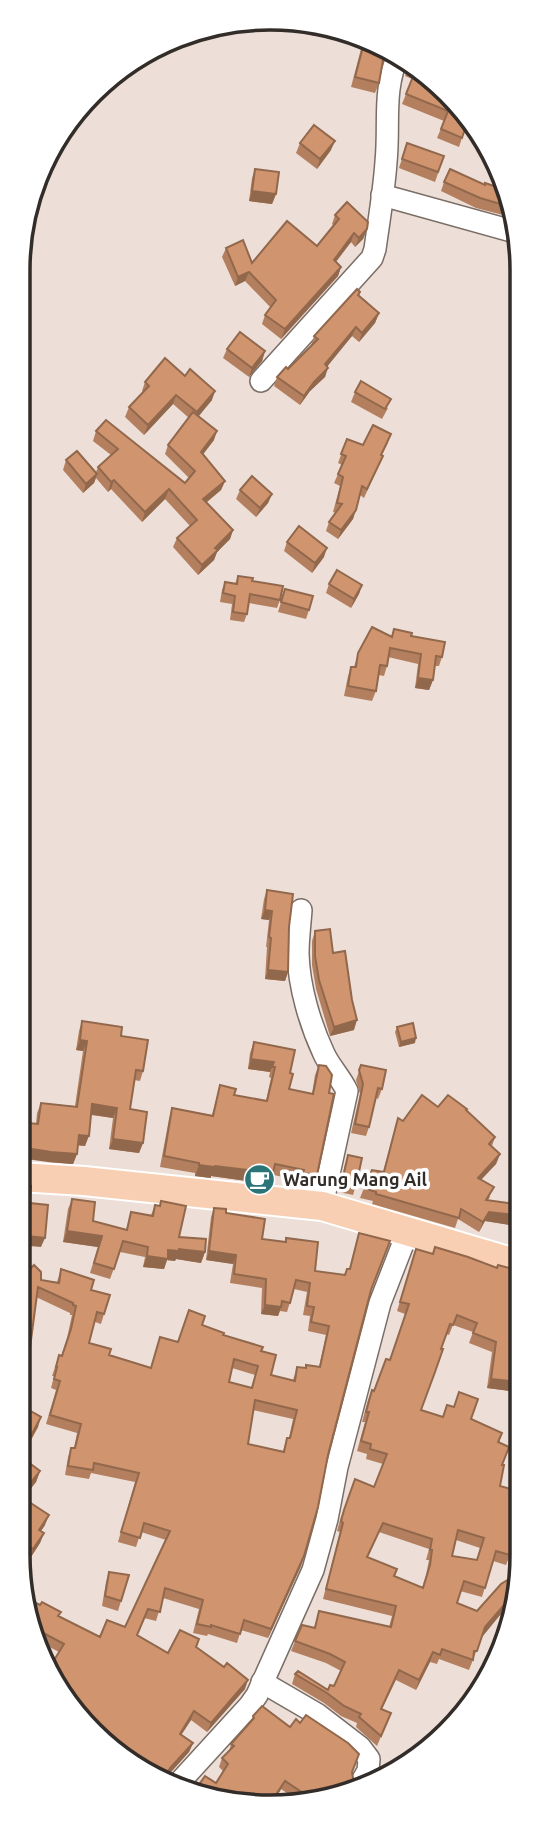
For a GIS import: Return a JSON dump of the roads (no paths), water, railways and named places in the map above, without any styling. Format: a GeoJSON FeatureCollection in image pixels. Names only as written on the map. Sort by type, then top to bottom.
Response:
{"type":"FeatureCollection","features":[{"type":"Feature","properties":{"kind":"main road"},"geometry":{"type":"LineString","coordinates":[[30,1178],[97,1182],[323,1206],[510,1262]]}},
{"type":"Feature","properties":{"kind":"street"},"geometry":{"type":"LineString","coordinates":[[261,381],[372,258],[386,160],[388,88],[394,65]]}},
{"type":"Feature","properties":{"kind":"street"},"geometry":{"type":"LineString","coordinates":[[382,195],[506,229]]}},
{"type":"Feature","properties":{"kind":"street"},"geometry":{"type":"LineString","coordinates":[[301,910],[298,952],[305,994],[323,1052],[347,1091],[323,1206]]}},
{"type":"Feature","properties":{"kind":"street"},"geometry":{"type":"LineString","coordinates":[[183,1779],[250,1705],[313,1570],[380,1303],[408,1231]]}},
{"type":"Feature","properties":{"kind":"street"},"geometry":{"type":"LineString","coordinates":[[262,1682],[317,1714],[360,1746],[369,1759],[365,1775]]}},
{"type":"Feature","properties":{"kind":"place","name":"Warung Mang Ail"},"geometry":{"type":"Point","coordinates":[260,1179]}}]}
